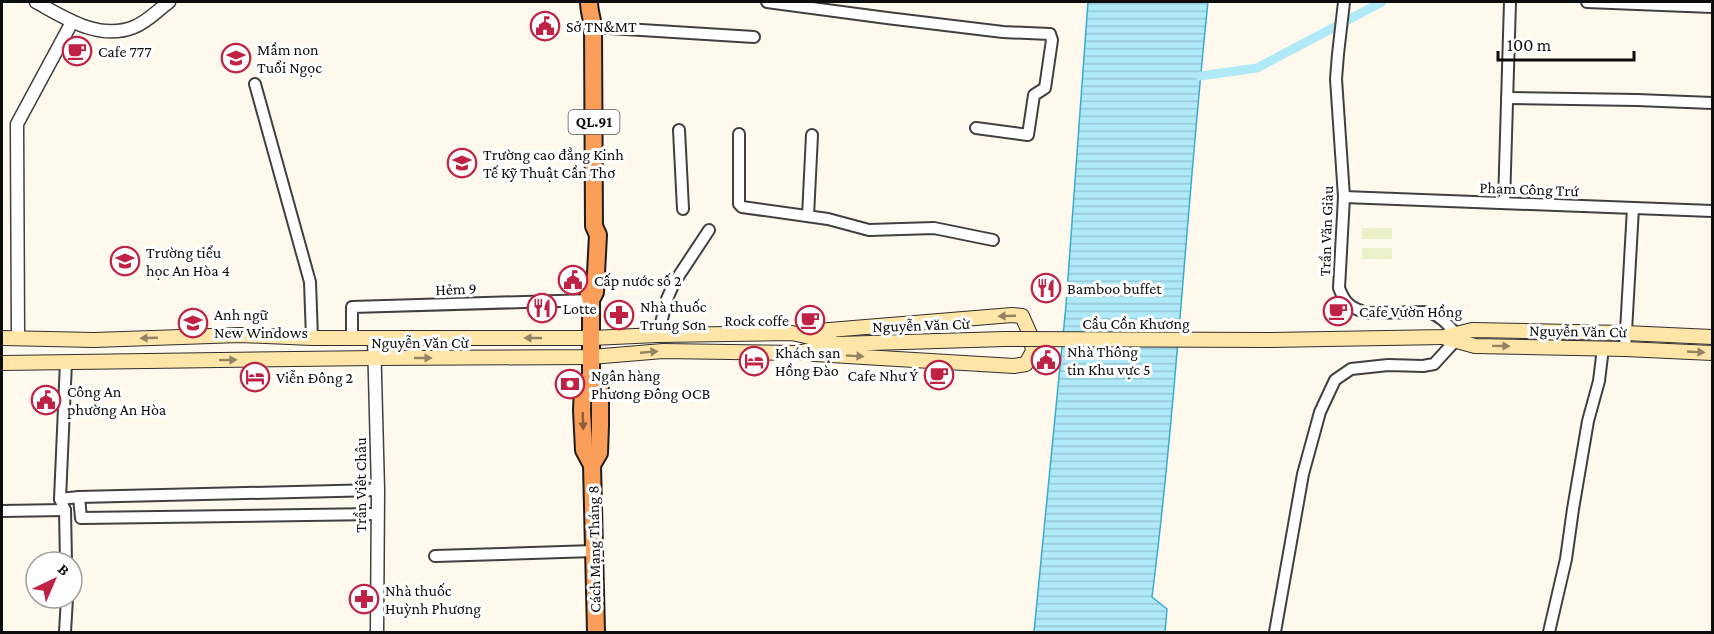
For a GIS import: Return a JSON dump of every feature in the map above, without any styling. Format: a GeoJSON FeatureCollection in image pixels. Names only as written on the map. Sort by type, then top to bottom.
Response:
{"type":"FeatureCollection","features":[{"type":"Feature","properties":{"kind":"highway","name":"Cách Mạng Tháng 8"},"geometry":{"type":"LineString","coordinates":[[592,12],[594,226],[589,235],[588,292],[591,300],[591,376],[584,388],[582,410],[584,450],[592,465],[596,633]]}},
{"type":"Feature","properties":{"kind":"main road"},"geometry":{"type":"LineString","coordinates":[[792,333],[1012,315],[1022,316],[1030,334],[1033,351],[1026,364],[1014,366],[797,353]]}},
{"type":"Feature","properties":{"kind":"main road","name":"Nguyễn Văn Cừ"},"geometry":{"type":"LineString","coordinates":[[1267,340],[1452,337],[1472,330],[1713,337]]}},
{"type":"Feature","properties":{"kind":"main road","name":"Nguyễn Văn Cừ"},"geometry":{"type":"LineString","coordinates":[[2,338],[94,340],[240,335],[312,338],[591,338],[792,333],[837,344]]}},
{"type":"Feature","properties":{"kind":"main road","name":"Nguyễn Văn Cừ"},"geometry":{"type":"LineString","coordinates":[[1452,337],[1474,346],[1713,353]]}},
{"type":"Feature","properties":{"kind":"main road","name":"Nguyễn Văn Cừ"},"geometry":{"type":"LineString","coordinates":[[2,363],[591,357],[663,351],[797,353],[837,344],[1005,339]]}},
{"type":"Feature","properties":{"kind":"main road","name":"Cầu Cồn Khương"},"geometry":{"type":"LineString","coordinates":[[1005,339],[1267,340]]}},
{"type":"Feature","properties":{"kind":"street"},"geometry":{"type":"LineString","coordinates":[[36,2],[72,22],[93,29],[122,30],[146,21],[168,2]]}},
{"type":"Feature","properties":{"kind":"street"},"geometry":{"type":"LineString","coordinates":[[767,2],[992,31],[1050,34],[1052,40],[1046,88],[1034,95],[1028,135],[976,128]]}},
{"type":"Feature","properties":{"kind":"street"},"geometry":{"type":"LineString","coordinates":[[1504,203],[1510,2]]}},
{"type":"Feature","properties":{"kind":"street"},"geometry":{"type":"LineString","coordinates":[[1587,2],[1713,7]]}},
{"type":"Feature","properties":{"kind":"street","name":"Trần Văn Giàu"},"geometry":{"type":"LineString","coordinates":[[1344,3],[1336,79],[1344,197],[1339,288],[1343,299],[1349,306],[1367,313],[1429,312],[1436,314],[1452,337]]}},
{"type":"Feature","properties":{"kind":"street"},"geometry":{"type":"LineString","coordinates":[[592,12],[754,37]]}},
{"type":"Feature","properties":{"kind":"street"},"geometry":{"type":"LineString","coordinates":[[18,338],[17,124],[72,22]]}},
{"type":"Feature","properties":{"kind":"street"},"geometry":{"type":"LineString","coordinates":[[255,84],[310,282],[312,338]]}},
{"type":"Feature","properties":{"kind":"street"},"geometry":{"type":"LineString","coordinates":[[1507,98],[1713,103]]}},
{"type":"Feature","properties":{"kind":"street"},"geometry":{"type":"LineString","coordinates":[[679,130],[683,209]]}},
{"type":"Feature","properties":{"kind":"street"},"geometry":{"type":"LineString","coordinates":[[739,134],[739,204],[747,208],[837,220],[869,230],[934,228],[993,240]]}},
{"type":"Feature","properties":{"kind":"street"},"geometry":{"type":"LineString","coordinates":[[808,216],[812,135]]}},
{"type":"Feature","properties":{"kind":"street","name":"Phạm Công Trứ"},"geometry":{"type":"LineString","coordinates":[[1344,197],[1713,211]]}},
{"type":"Feature","properties":{"kind":"street"},"geometry":{"type":"LineString","coordinates":[[1625,349],[1633,208]]}},
{"type":"Feature","properties":{"kind":"street"},"geometry":{"type":"LineString","coordinates":[[658,335],[667,299],[674,283],[709,230]]}},
{"type":"Feature","properties":{"kind":"street","name":"Hẻm 9"},"geometry":{"type":"LineString","coordinates":[[352,338],[352,307],[591,300]]}},
{"type":"Feature","properties":{"kind":"street"},"geometry":{"type":"LineString","coordinates":[[1275,633],[1303,474],[1320,412],[1335,380],[1351,369],[1434,364],[1452,337]]}},
{"type":"Feature","properties":{"kind":"street","name":"Trần Việt Châu"},"geometry":{"type":"LineString","coordinates":[[374,338],[378,490],[377,633]]}},
{"type":"Feature","properties":{"kind":"street"},"geometry":{"type":"LineString","coordinates":[[1549,633],[1566,559],[1586,432],[1599,381],[1603,348]]}},
{"type":"Feature","properties":{"kind":"street"},"geometry":{"type":"LineString","coordinates":[[66,362],[60,500],[65,510],[66,550]]}},
{"type":"Feature","properties":{"kind":"street"},"geometry":{"type":"LineString","coordinates":[[60,500],[79,497],[378,490]]}},
{"type":"Feature","properties":{"kind":"street"},"geometry":{"type":"LineString","coordinates":[[79,497],[81,518],[377,514]]}},
{"type":"Feature","properties":{"kind":"street"},"geometry":{"type":"LineString","coordinates":[[2,511],[65,510]]}},
{"type":"Feature","properties":{"kind":"street"},"geometry":{"type":"LineString","coordinates":[[435,556],[594,551]]}},
{"type":"Feature","properties":{"kind":"street"},"geometry":{"type":"LineString","coordinates":[[65,633],[66,610]]}},
{"type":"Feature","properties":{"kind":"green space"},"geometry":{"type":"Polygon","coordinates":[[[1362,228],[1392,228],[1392,239],[1362,239],[1362,228]]]}},
{"type":"Feature","properties":{"kind":"green space"},"geometry":{"type":"Polygon","coordinates":[[[1362,248],[1392,248],[1392,259],[1362,259],[1362,248]]]}},
{"type":"Feature","properties":{"kind":"water"},"geometry":{"type":"Polygon","coordinates":[[[1088,2],[1208,2],[1161,523],[1152,597],[1167,609],[1165,632],[1034,632],[1066,305],[1088,2]]]}},
{"type":"Feature","properties":{"kind":"waterway"},"geometry":{"type":"LineString","coordinates":[[1200,76],[1257,68],[1382,2]]}},
{"type":"Feature","properties":{"kind":"place","name":"Sở TN&MT"},"geometry":{"type":"Point","coordinates":[545,26]}},
{"type":"Feature","properties":{"kind":"place","name":"Cafe 777"},"geometry":{"type":"Point","coordinates":[77,51]}},
{"type":"Feature","properties":{"kind":"place","name":"Mầm non Tuổi Ngọc"},"geometry":{"type":"Point","coordinates":[236,58]}},
{"type":"Feature","properties":{"kind":"place","name":"Trường cao đẳng Kinh Tế Kỹ Thuật Cần Thơ"},"geometry":{"type":"Point","coordinates":[462,163]}},
{"type":"Feature","properties":{"kind":"place","name":"Trường tiểu học An Hòa 4"},"geometry":{"type":"Point","coordinates":[125,261]}},
{"type":"Feature","properties":{"kind":"place","name":"Cấp nước số 2"},"geometry":{"type":"Point","coordinates":[573,280]}},
{"type":"Feature","properties":{"kind":"place","name":"Bamboo buffet"},"geometry":{"type":"Point","coordinates":[1046,288]}},
{"type":"Feature","properties":{"kind":"place","name":"Lotte"},"geometry":{"type":"Point","coordinates":[542,308]}},
{"type":"Feature","properties":{"kind":"place","name":"Cafe Vườn Hồng"},"geometry":{"type":"Point","coordinates":[1338,311]}},
{"type":"Feature","properties":{"kind":"place","name":"Nhà thuốc Trung Sơn"},"geometry":{"type":"Point","coordinates":[619,315]}},
{"type":"Feature","properties":{"kind":"place","name":"Rock coffe"},"geometry":{"type":"Point","coordinates":[810,320]}},
{"type":"Feature","properties":{"kind":"place","name":"Anh ngữ New Windows"},"geometry":{"type":"Point","coordinates":[193,323]}},
{"type":"Feature","properties":{"kind":"place","name":"Nhà Thông tin Khu vực 5"},"geometry":{"type":"Point","coordinates":[1046,360]}},
{"type":"Feature","properties":{"kind":"place","name":"Khách sạn Hồng Đào"},"geometry":{"type":"Point","coordinates":[754,361]}},
{"type":"Feature","properties":{"kind":"place","name":"Cafe Như Ý"},"geometry":{"type":"Point","coordinates":[939,375]}},
{"type":"Feature","properties":{"kind":"place","name":"Viễn Đông 2"},"geometry":{"type":"Point","coordinates":[255,377]}},
{"type":"Feature","properties":{"kind":"place","name":"Ngân hàng Phương Đông OCB"},"geometry":{"type":"Point","coordinates":[570,384]}},
{"type":"Feature","properties":{"kind":"place","name":"Công An phường An Hòa"},"geometry":{"type":"Point","coordinates":[46,400]}},
{"type":"Feature","properties":{"kind":"place","name":"Nhà thuốc Huỳnh Phương"},"geometry":{"type":"Point","coordinates":[364,599]}}]}
